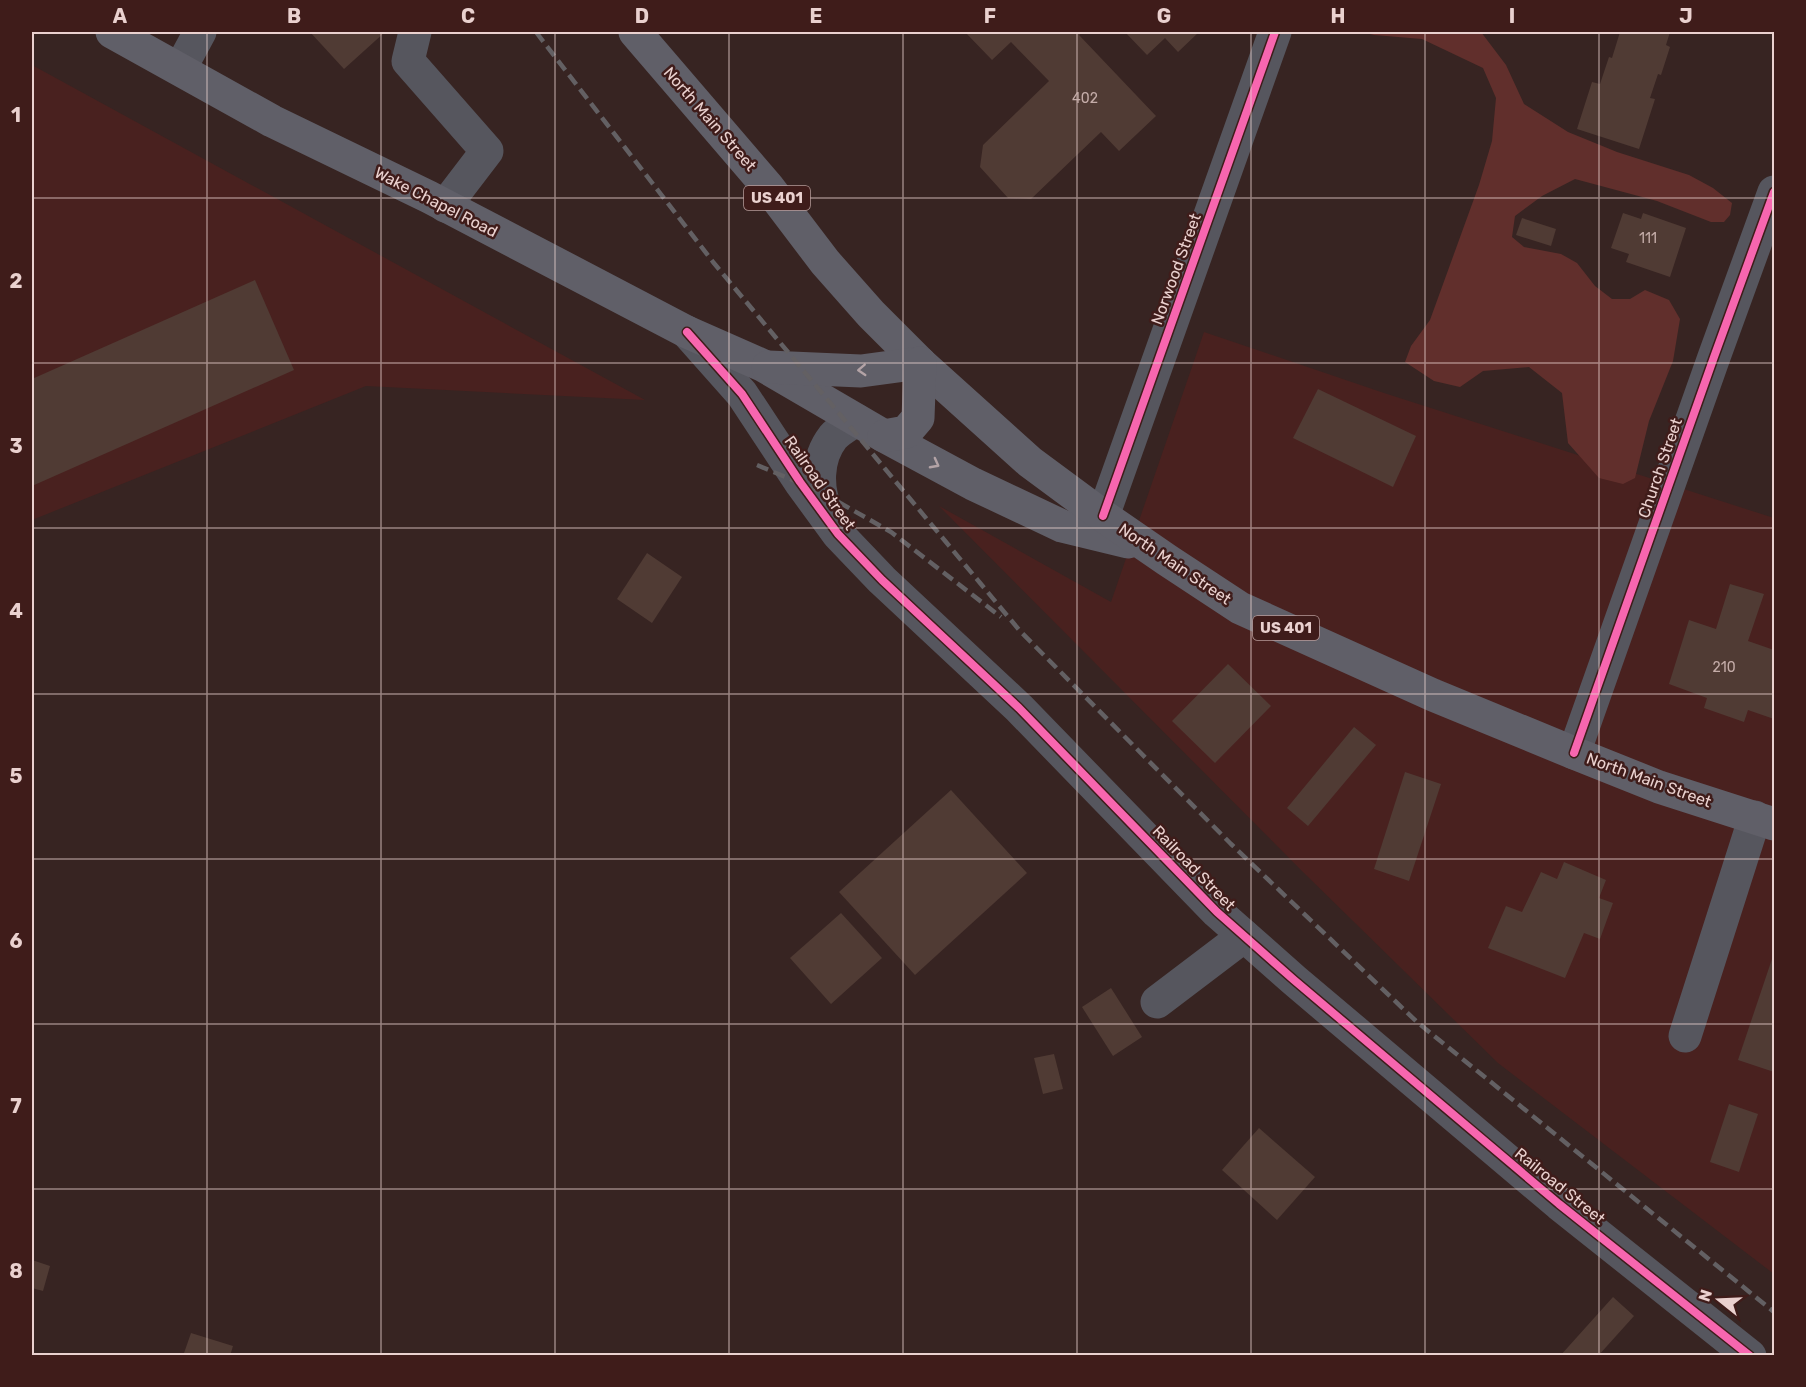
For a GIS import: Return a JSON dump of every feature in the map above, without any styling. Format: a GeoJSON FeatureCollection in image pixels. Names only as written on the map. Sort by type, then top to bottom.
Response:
{"type":"FeatureCollection","features":[{"type":"Feature","properties":{"kind":"main road","name":"Wake Chapel Road"},"geometry":{"type":"LineString","coordinates":[[112,32],[272,121],[445,206],[687,332],[764,366],[870,428],[973,484],[1062,526],[1147,547]]}},
{"type":"Feature","properties":{"kind":"main road","name":"North Main Street"},"geometry":{"type":"LineString","coordinates":[[635,32],[768,187],[825,262],[871,314],[920,363],[1030,462],[1147,547],[1240,608],[1433,695],[1659,787],[1765,820]]}},
{"type":"Feature","properties":{"kind":"main road","name":"Wake Chapel Road"},"geometry":{"type":"LineString","coordinates":[[764,366],[861,371],[920,363]]}},
{"type":"Feature","properties":{"kind":"main road"},"geometry":{"type":"LineString","coordinates":[[870,428],[906,432],[918,418],[920,363]]}},
{"type":"Feature","properties":{"kind":"street"},"geometry":{"type":"LineString","coordinates":[[180,69],[200,32]]}},
{"type":"Feature","properties":{"kind":"street"},"geometry":{"type":"LineString","coordinates":[[415,32],[408,61],[487,152],[445,206]]}},
{"type":"Feature","properties":{"kind":"street","name":"Norwood Street"},"geometry":{"type":"LineString","coordinates":[[1103,516],[1275,32]]}},
{"type":"Feature","properties":{"kind":"street","name":"Church Street"},"geometry":{"type":"LineString","coordinates":[[1574,753],[1774,192]]}},
{"type":"Feature","properties":{"kind":"street","name":"Railroad Street"},"geometry":{"type":"LineString","coordinates":[[687,332],[742,394],[800,482],[838,534],[882,580],[1019,708],[1217,912],[1559,1204],[1750,1356]]}},
{"type":"Feature","properties":{"kind":"street","name":"Railroad Street"},"geometry":{"type":"LineString","coordinates":[[838,534],[822,503],[819,474],[824,451],[834,435],[870,428]]}},
{"type":"Feature","properties":{"kind":"street"},"geometry":{"type":"LineString","coordinates":[[1685,1036],[1765,820]]}},
{"type":"Feature","properties":{"kind":"street"},"geometry":{"type":"LineString","coordinates":[[1157,1002],[1244,936]]}},
{"type":"Feature","properties":{"kind":"shaded area"},"geometry":{"type":"Polygon","coordinates":[[[1362,32],[1481,32],[1506,65],[1524,104],[1568,132],[1617,152],[1689,175],[1713,188],[1732,203],[1730,215],[1724,222],[1711,222],[1657,201],[1575,179],[1542,196],[1515,216],[1512,237],[1524,247],[1561,254],[1577,263],[1595,286],[1612,299],[1630,299],[1645,290],[1669,300],[1680,319],[1673,361],[1649,421],[1635,478],[1623,484],[1599,478],[1568,443],[1562,393],[1529,367],[1483,371],[1460,387],[1434,381],[1405,362],[1411,346],[1430,320],[1479,185],[1492,141],[1496,98],[1483,68],[1422,39],[1362,32]]]}},
{"type":"Feature","properties":{"kind":"shaded area"},"geometry":{"type":"Polygon","coordinates":[[[32,65],[645,400],[366,386],[32,520],[32,65]]]}},
{"type":"Feature","properties":{"kind":"shaded area"},"geometry":{"type":"Polygon","coordinates":[[[1204,332],[1384,393],[1774,518],[1774,1274],[1498,1063],[1302,871],[939,506],[1111,602],[1204,332]]]}},
{"type":"Feature","properties":{"kind":"building"},"geometry":{"type":"Polygon","coordinates":[[[310,32],[385,32],[344,69],[310,32]]]}},
{"type":"Feature","properties":{"kind":"building"},"geometry":{"type":"Polygon","coordinates":[[[965,32],[1082,32],[1079,35],[1156,116],[1119,151],[1101,132],[1031,199],[1008,198],[980,167],[983,145],[1049,81],[1011,42],[992,60],[965,32]]]}},
{"type":"Feature","properties":{"kind":"building"},"geometry":{"type":"Polygon","coordinates":[[[1125,32],[1199,32],[1178,52],[1165,38],[1147,55],[1125,32]]]}},
{"type":"Feature","properties":{"kind":"building"},"geometry":{"type":"Polygon","coordinates":[[[1620,32],[1670,32],[1666,45],[1670,47],[1661,75],[1658,74],[1650,98],[1655,99],[1639,149],[1577,129],[1592,82],[1600,84],[1609,57],[1612,58],[1620,32]]]}},
{"type":"Feature","properties":{"kind":"building"},"geometry":{"type":"Polygon","coordinates":[[[1623,213],[1641,219],[1643,213],[1686,228],[1670,277],[1626,262],[1629,254],[1611,248],[1623,213]]]}},
{"type":"Feature","properties":{"kind":"building"},"geometry":{"type":"Polygon","coordinates":[[[1522,218],[1556,229],[1551,246],[1516,235],[1522,218]]]}},
{"type":"Feature","properties":{"kind":"building"},"geometry":{"type":"Polygon","coordinates":[[[255,280],[294,370],[32,486],[32,379],[255,280]]]}},
{"type":"Feature","properties":{"kind":"building"},"geometry":{"type":"Polygon","coordinates":[[[1318,389],[1416,436],[1393,487],[1293,438],[1318,389]]]}},
{"type":"Feature","properties":{"kind":"building"},"geometry":{"type":"Polygon","coordinates":[[[647,553],[682,577],[652,623],[617,599],[647,553]]]}},
{"type":"Feature","properties":{"kind":"building"},"geometry":{"type":"Polygon","coordinates":[[[1730,584],[1764,594],[1748,641],[1774,650],[1774,719],[1748,710],[1744,722],[1704,708],[1707,698],[1669,684],[1689,620],[1716,629],[1730,584]]]}},
{"type":"Feature","properties":{"kind":"building"},"geometry":{"type":"Polygon","coordinates":[[[1228,664],[1271,706],[1215,763],[1172,721],[1228,664]]]}},
{"type":"Feature","properties":{"kind":"building"},"geometry":{"type":"Polygon","coordinates":[[[1354,727],[1376,745],[1308,826],[1287,808],[1354,727]]]}},
{"type":"Feature","properties":{"kind":"building"},"geometry":{"type":"Polygon","coordinates":[[[1405,772],[1441,784],[1409,881],[1374,869],[1405,772]]]}},
{"type":"Feature","properties":{"kind":"building"},"geometry":{"type":"Polygon","coordinates":[[[951,790],[1027,873],[915,975],[839,892],[951,790]]]}},
{"type":"Feature","properties":{"kind":"building"},"geometry":{"type":"Polygon","coordinates":[[[1564,862],[1606,880],[1599,898],[1613,903],[1600,939],[1584,933],[1565,978],[1488,948],[1506,906],[1522,912],[1541,872],[1557,879],[1564,862]]]}},
{"type":"Feature","properties":{"kind":"building"},"geometry":{"type":"Polygon","coordinates":[[[841,913],[882,958],[831,1004],[790,958],[841,913]]]}},
{"type":"Feature","properties":{"kind":"building"},"geometry":{"type":"Polygon","coordinates":[[[1774,953],[1774,1072],[1738,1060],[1774,953]]]}},
{"type":"Feature","properties":{"kind":"building"},"geometry":{"type":"Polygon","coordinates":[[[1111,988],[1142,1037],[1113,1056],[1082,1007],[1111,988]]]}},
{"type":"Feature","properties":{"kind":"building"},"geometry":{"type":"Polygon","coordinates":[[[1054,1054],[1063,1089],[1043,1094],[1034,1058],[1054,1054]]]}},
{"type":"Feature","properties":{"kind":"building"},"geometry":{"type":"Polygon","coordinates":[[[1729,1104],[1758,1114],[1739,1172],[1710,1162],[1729,1104]]]}},
{"type":"Feature","properties":{"kind":"building"},"geometry":{"type":"Polygon","coordinates":[[[1259,1128],[1315,1177],[1277,1220],[1222,1170],[1259,1128]]]}},
{"type":"Feature","properties":{"kind":"building"},"geometry":{"type":"Polygon","coordinates":[[[32,1260],[50,1266],[43,1291],[32,1288],[32,1260]]]}},
{"type":"Feature","properties":{"kind":"building"},"geometry":{"type":"Polygon","coordinates":[[[1613,1297],[1634,1316],[1598,1356],[1560,1356],[1613,1297]]]}},
{"type":"Feature","properties":{"kind":"building"},"geometry":{"type":"Polygon","coordinates":[[[191,1333],[233,1346],[230,1356],[183,1356],[191,1333]]]}},
{"type":"Feature","properties":{"kind":"railway"},"geometry":{"type":"LineString","coordinates":[[536,32],[713,262],[1020,631],[1231,844],[1417,1022],[1774,1312]]}},
{"type":"Feature","properties":{"kind":"railway"},"geometry":{"type":"LineString","coordinates":[[757,465],[821,492],[891,532],[1001,617]]}},
{"type":"Feature","properties":{"kind":"cycle path"},"geometry":{"type":"LineString","coordinates":[[1103,516],[1275,32]]}},
{"type":"Feature","properties":{"kind":"cycle path"},"geometry":{"type":"LineString","coordinates":[[1574,753],[1774,192]]}},
{"type":"Feature","properties":{"kind":"cycle path"},"geometry":{"type":"LineString","coordinates":[[687,332],[742,394],[800,482],[838,534],[882,580],[1019,708],[1217,912],[1559,1204],[1750,1356]]}}]}
